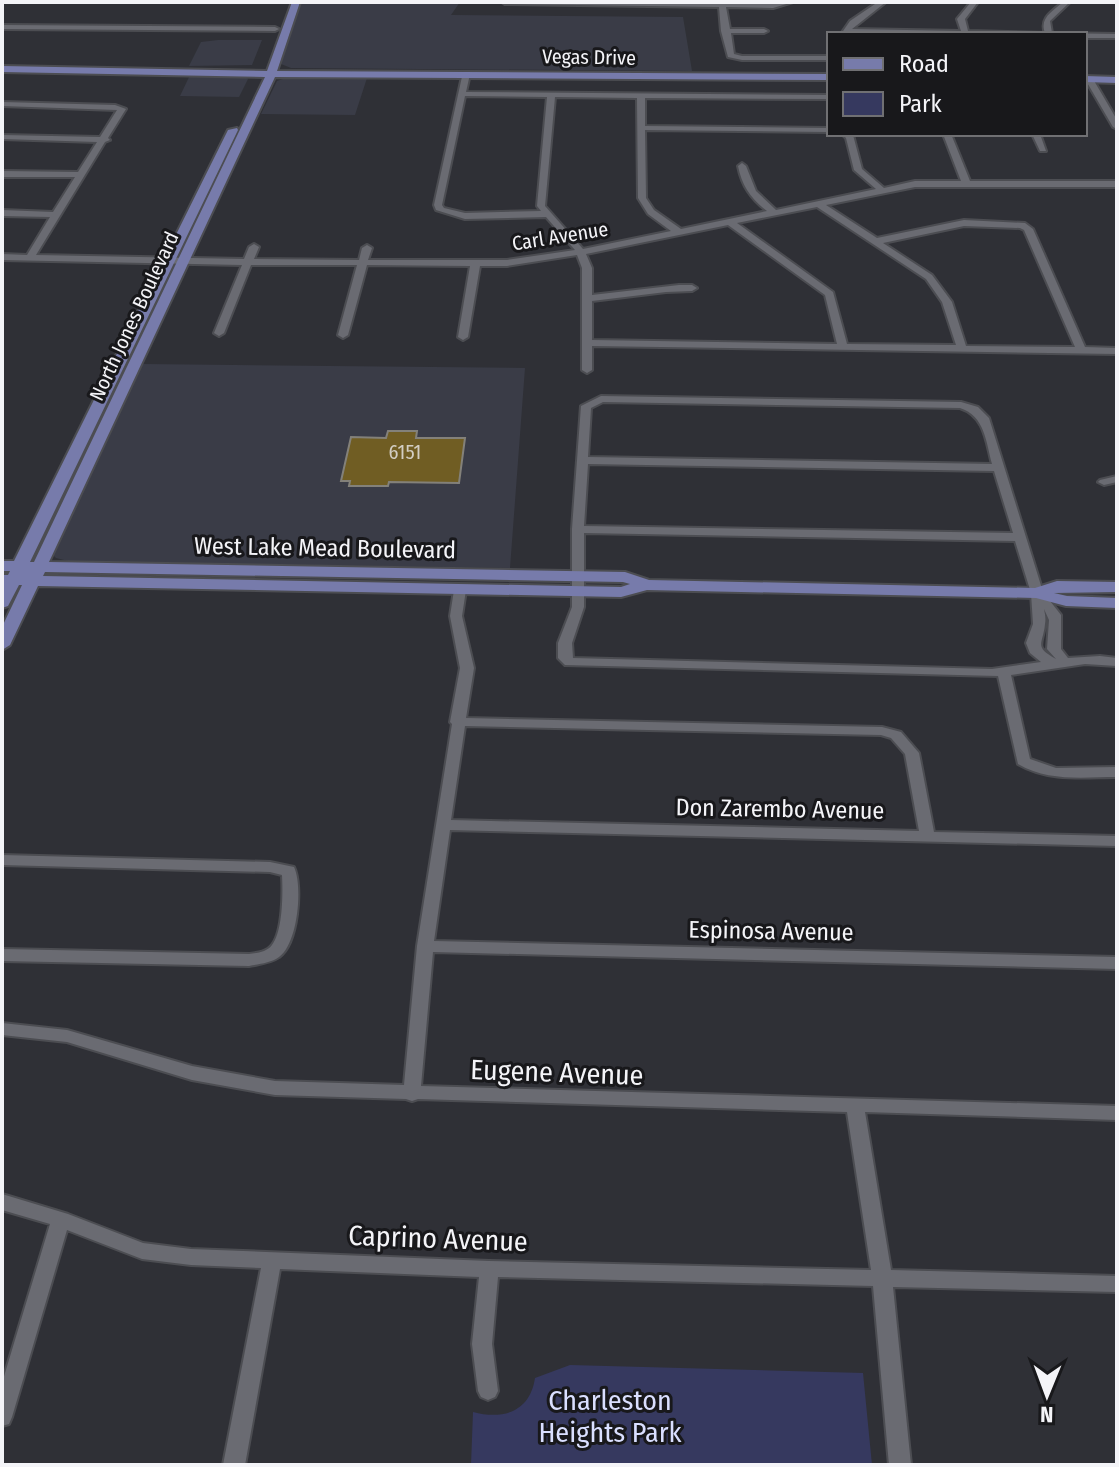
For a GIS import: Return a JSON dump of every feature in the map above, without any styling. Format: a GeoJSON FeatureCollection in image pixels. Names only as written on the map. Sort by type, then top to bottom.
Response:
{"type":"FeatureCollection","features":[{"type":"Feature","properties":{"kind":"main road","name":"North Jones Boulevard"},"geometry":{"type":"LineString","coordinates":[[269,43],[290,4]]}},
{"type":"Feature","properties":{"kind":"main road","name":"North Jones Boulevard"},"geometry":{"type":"LineString","coordinates":[[2,603],[12,576],[184,262],[265,70],[284,38],[290,4]]}},
{"type":"Feature","properties":{"kind":"main road"},"geometry":{"type":"LineString","coordinates":[[275,29],[284,38]]}},
{"type":"Feature","properties":{"kind":"main road","name":"Vegas Drive"},"geometry":{"type":"LineString","coordinates":[[2,67],[827,77]]}},
{"type":"Feature","properties":{"kind":"main road"},"geometry":{"type":"LineString","coordinates":[[1087,79],[1117,80]]}},
{"type":"Feature","properties":{"kind":"main road","name":"North Jones Boulevard"},"geometry":{"type":"LineString","coordinates":[[2,645],[104,430],[111,398],[122,372],[118,364],[168,262],[226,158]]}},
{"type":"Feature","properties":{"kind":"main road","name":"West Lake Mead Boulevard"},"geometry":{"type":"LineString","coordinates":[[2,566],[12,576],[350,580],[410,573],[529,575],[621,592],[647,585],[1037,593],[1066,601],[1117,603]]}},
{"type":"Feature","properties":{"kind":"main road","name":"West Lake Mead Boulevard"},"geometry":{"type":"LineString","coordinates":[[35,574],[234,585],[335,580],[460,590],[577,583]]}},
{"type":"Feature","properties":{"kind":"main road"},"geometry":{"type":"LineString","coordinates":[[460,590],[466,583],[475,580],[508,581],[529,575]]}},
{"type":"Feature","properties":{"kind":"main road","name":"West Lake Mead Boulevard"},"geometry":{"type":"LineString","coordinates":[[1037,593],[1057,586],[1117,587]]}},
{"type":"Feature","properties":{"kind":"street"},"geometry":{"type":"LineString","coordinates":[[506,2],[780,6],[790,2]]}},
{"type":"Feature","properties":{"kind":"street"},"geometry":{"type":"LineString","coordinates":[[847,32],[883,2]]}},
{"type":"Feature","properties":{"kind":"street"},"geometry":{"type":"LineString","coordinates":[[965,32],[961,19],[975,2]]}},
{"type":"Feature","properties":{"kind":"street"},"geometry":{"type":"LineString","coordinates":[[1049,32],[1047,20],[1067,2]]}},
{"type":"Feature","properties":{"kind":"street"},"geometry":{"type":"LineString","coordinates":[[722,6],[728,53],[736,56],[827,58]]}},
{"type":"Feature","properties":{"kind":"street"},"geometry":{"type":"LineString","coordinates":[[2,27],[275,29]]}},
{"type":"Feature","properties":{"kind":"street"},"geometry":{"type":"LineString","coordinates":[[725,31],[764,31]]}},
{"type":"Feature","properties":{"kind":"street"},"geometry":{"type":"LineString","coordinates":[[1087,35],[1117,36]]}},
{"type":"Feature","properties":{"kind":"street"},"geometry":{"type":"LineString","coordinates":[[466,74],[438,205],[443,213],[465,216],[546,214]]}},
{"type":"Feature","properties":{"kind":"street"},"geometry":{"type":"LineString","coordinates":[[730,76],[732,97]]}},
{"type":"Feature","properties":{"kind":"street"},"geometry":{"type":"LineString","coordinates":[[1087,79],[1117,127]]}},
{"type":"Feature","properties":{"kind":"street"},"geometry":{"type":"LineString","coordinates":[[462,94],[827,97]]}},
{"type":"Feature","properties":{"kind":"street"},"geometry":{"type":"LineString","coordinates":[[551,95],[541,206],[581,252],[587,268],[587,370]]}},
{"type":"Feature","properties":{"kind":"street"},"geometry":{"type":"LineString","coordinates":[[641,96],[642,198],[651,212],[679,232]]}},
{"type":"Feature","properties":{"kind":"street"},"geometry":{"type":"LineString","coordinates":[[2,104],[122,109],[106,140],[30,257]]}},
{"type":"Feature","properties":{"kind":"street"},"geometry":{"type":"LineString","coordinates":[[641,128],[827,130]]}},
{"type":"Feature","properties":{"kind":"street"},"geometry":{"type":"LineString","coordinates":[[849,136],[861,176],[882,190]]}},
{"type":"Feature","properties":{"kind":"street"},"geometry":{"type":"LineString","coordinates":[[948,136],[966,182]]}},
{"type":"Feature","properties":{"kind":"street"},"geometry":{"type":"LineString","coordinates":[[1037,136],[1043,149]]}},
{"type":"Feature","properties":{"kind":"street"},"geometry":{"type":"LineString","coordinates":[[2,137],[106,140]]}},
{"type":"Feature","properties":{"kind":"street"},"geometry":{"type":"LineString","coordinates":[[742,166],[745,184],[753,197],[774,212]]}},
{"type":"Feature","properties":{"kind":"street"},"geometry":{"type":"LineString","coordinates":[[2,174],[82,175]]}},
{"type":"Feature","properties":{"kind":"street","name":"Carl Avenue"},"geometry":{"type":"LineString","coordinates":[[2,257],[475,265],[581,252],[915,184],[1117,184]]}},
{"type":"Feature","properties":{"kind":"street"},"geometry":{"type":"LineString","coordinates":[[817,203],[920,270],[942,291],[962,349]]}},
{"type":"Feature","properties":{"kind":"street"},"geometry":{"type":"LineString","coordinates":[[2,213],[57,215]]}},
{"type":"Feature","properties":{"kind":"street"},"geometry":{"type":"LineString","coordinates":[[730,222],[830,294],[843,347]]}},
{"type":"Feature","properties":{"kind":"street"},"geometry":{"type":"LineString","coordinates":[[877,241],[964,223],[1022,225],[1028,229],[1081,350]]}},
{"type":"Feature","properties":{"kind":"street"},"geometry":{"type":"LineString","coordinates":[[219,333],[254,247]]}},
{"type":"Feature","properties":{"kind":"street"},"geometry":{"type":"LineString","coordinates":[[343,335],[367,248]]}},
{"type":"Feature","properties":{"kind":"street"},"geometry":{"type":"LineString","coordinates":[[463,337],[475,265]]}},
{"type":"Feature","properties":{"kind":"street"},"geometry":{"type":"LineString","coordinates":[[589,298],[621,297],[676,287],[692,288]]}},
{"type":"Feature","properties":{"kind":"street"},"geometry":{"type":"LineString","coordinates":[[587,343],[1117,351]]}},
{"type":"Feature","properties":{"kind":"street"},"geometry":{"type":"LineString","coordinates":[[1056,661],[1035,650],[1033,643],[1039,624],[1037,593],[984,418],[974,409],[961,405],[601,399],[586,406],[578,529],[578,607],[565,643],[565,658],[570,662],[1004,673],[1056,661],[1117,662]]}},
{"type":"Feature","properties":{"kind":"street"},"geometry":{"type":"LineString","coordinates":[[582,460],[999,468]]}},
{"type":"Feature","properties":{"kind":"street"},"geometry":{"type":"LineString","coordinates":[[1104,482],[1117,479]]}},
{"type":"Feature","properties":{"kind":"street"},"geometry":{"type":"LineString","coordinates":[[578,529],[1019,537]]}},
{"type":"Feature","properties":{"kind":"street"},"geometry":{"type":"LineString","coordinates":[[412,1094],[425,946],[467,668],[456,616],[460,590]]}},
{"type":"Feature","properties":{"kind":"street"},"geometry":{"type":"LineString","coordinates":[[1037,593],[1053,609],[1057,619],[1056,661]]}},
{"type":"Feature","properties":{"kind":"street"},"geometry":{"type":"LineString","coordinates":[[1004,673],[1023,761],[1032,768],[1046,771],[1117,772]]}},
{"type":"Feature","properties":{"kind":"street"},"geometry":{"type":"LineString","coordinates":[[457,722],[882,731],[896,735],[912,753],[927,836]]}},
{"type":"Feature","properties":{"kind":"street","name":"Don Zarembo Avenue"},"geometry":{"type":"LineString","coordinates":[[442,825],[1117,841]]}},
{"type":"Feature","properties":{"kind":"street"},"geometry":{"type":"LineString","coordinates":[[2,860],[270,867],[289,871],[293,887],[280,947],[268,957],[249,960],[2,955]]}},
{"type":"Feature","properties":{"kind":"street","name":"Espinosa Avenue"},"geometry":{"type":"LineString","coordinates":[[425,946],[1117,963]]}},
{"type":"Feature","properties":{"kind":"street","name":"Eugene Avenue"},"geometry":{"type":"LineString","coordinates":[[2,1029],[67,1036],[192,1073],[275,1088],[1117,1113]]}},
{"type":"Feature","properties":{"kind":"street"},"geometry":{"type":"LineString","coordinates":[[855,1106],[882,1277],[900,1465]]}},
{"type":"Feature","properties":{"kind":"street","name":"Caprino Avenue"},"geometry":{"type":"LineString","coordinates":[[2,1202],[61,1219],[142,1251],[191,1257],[489,1269],[1117,1284]]}},
{"type":"Feature","properties":{"kind":"street"},"geometry":{"type":"LineString","coordinates":[[2,1417],[61,1219]]}},
{"type":"Feature","properties":{"kind":"street"},"geometry":{"type":"LineString","coordinates":[[234,1465],[272,1260]]}},
{"type":"Feature","properties":{"kind":"street"},"geometry":{"type":"LineString","coordinates":[[488,1391],[482,1344],[489,1269]]}},
{"type":"Feature","properties":{"kind":"shaded area"},"geometry":{"type":"Polygon","coordinates":[[[291,2],[460,2],[451,15],[683,17],[692,71],[291,68],[281,64],[291,2]]]}},
{"type":"Feature","properties":{"kind":"shaded area"},"geometry":{"type":"Polygon","coordinates":[[[262,40],[252,65],[189,66],[201,42],[262,40]]]}},
{"type":"Feature","properties":{"kind":"shaded area"},"geometry":{"type":"Polygon","coordinates":[[[190,75],[244,76],[248,79],[239,97],[180,96],[190,75]]]}},
{"type":"Feature","properties":{"kind":"shaded area"},"geometry":{"type":"Polygon","coordinates":[[[289,77],[367,78],[355,115],[261,114],[277,81],[289,77]]]}},
{"type":"Feature","properties":{"kind":"shaded area"},"geometry":{"type":"Polygon","coordinates":[[[143,364],[525,368],[510,568],[68,561],[56,558],[53,555],[143,364]]]}},
{"type":"Feature","properties":{"kind":"green space","name":"Charleston Heights Park"},"geometry":{"type":"Polygon","coordinates":[[[570,1365],[863,1373],[872,1465],[471,1465],[473,1412],[495,1415],[513,1411],[527,1399],[535,1378],[570,1365]]]}},
{"type":"Feature","properties":{"kind":"building"},"geometry":{"type":"Polygon","coordinates":[[[388,431],[417,431],[416,438],[465,438],[459,483],[389,482],[388,486],[349,486],[350,481],[341,481],[351,437],[386,438],[388,431]]]}}]}
